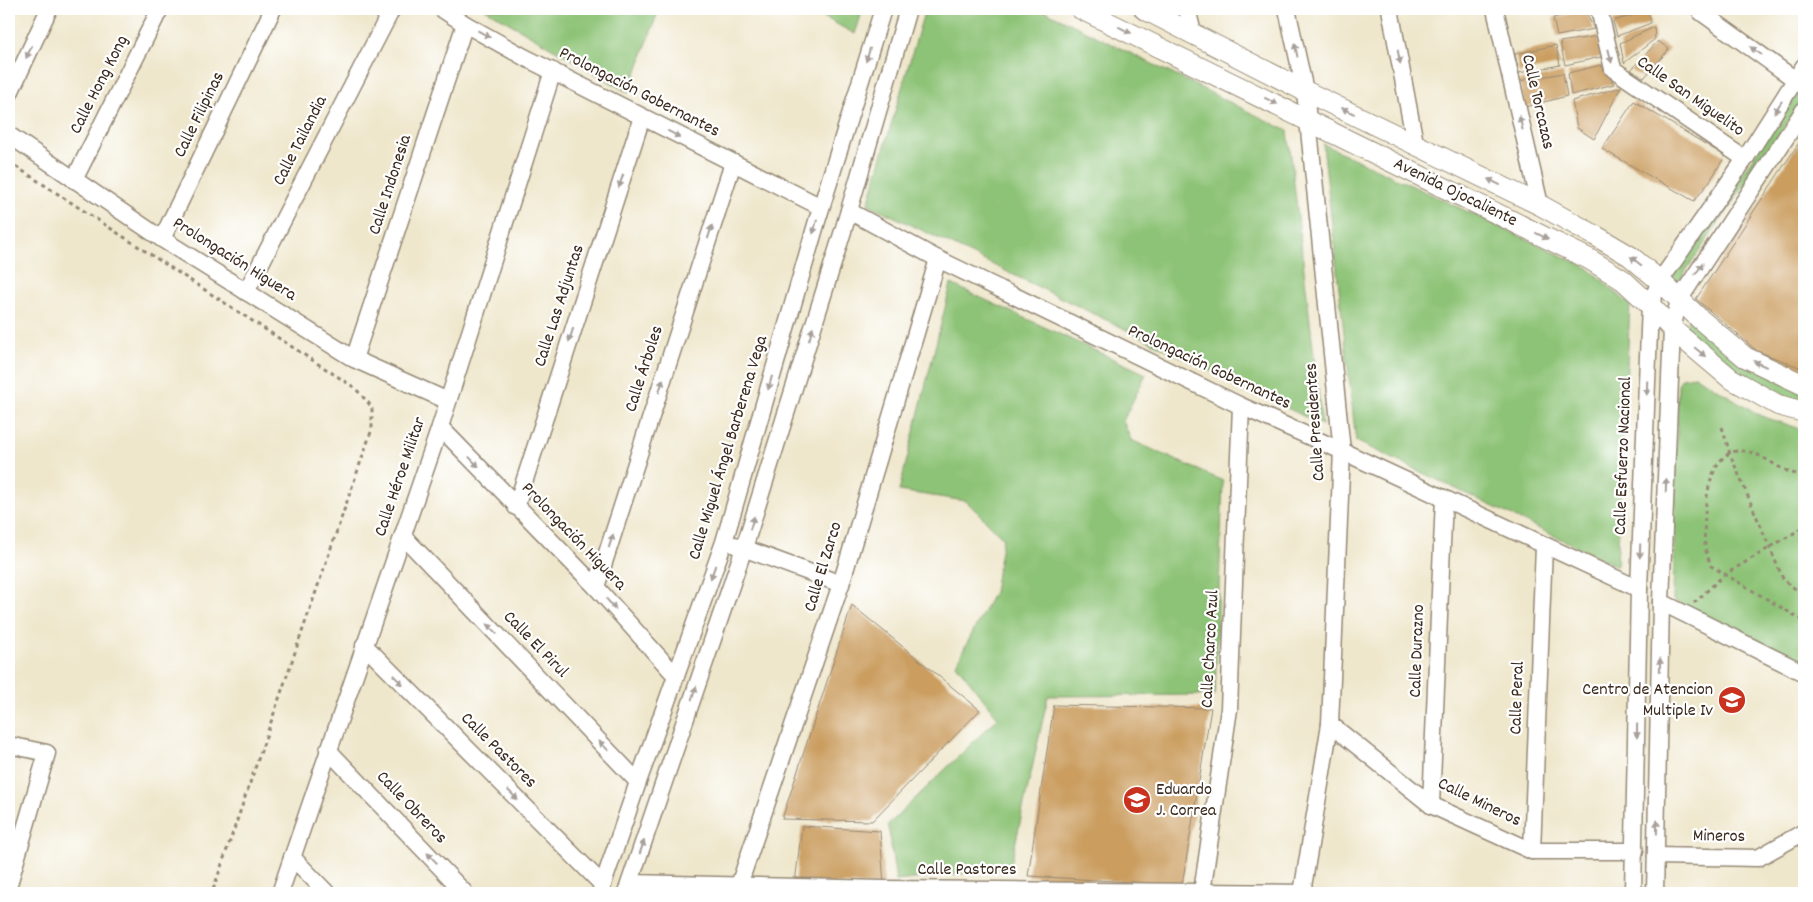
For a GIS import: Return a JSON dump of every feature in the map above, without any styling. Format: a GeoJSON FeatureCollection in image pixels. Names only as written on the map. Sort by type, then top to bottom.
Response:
{"type":"FeatureCollection","features":[{"type":"Feature","properties":{"kind":"main road","name":"Avenida Ojocaliente"},"geometry":{"type":"LineString","coordinates":[[1082,9],[1589,259],[1623,280],[1672,328],[1730,378],[1778,405],[1804,412]]}},
{"type":"Feature","properties":{"kind":"main road","name":"Avenida Ojocaliente"},"geometry":{"type":"LineString","coordinates":[[1144,9],[1305,91],[1540,205],[1630,256],[1745,357],[1804,385]]}},
{"type":"Feature","properties":{"kind":"street"},"geometry":{"type":"LineString","coordinates":[[9,95],[49,9]]}},
{"type":"Feature","properties":{"kind":"street","name":"Calle Hong Kong"},"geometry":{"type":"LineString","coordinates":[[74,180],[160,9]]}},
{"type":"Feature","properties":{"kind":"street","name":"Calle Filipinas"},"geometry":{"type":"LineString","coordinates":[[162,239],[273,9]]}},
{"type":"Feature","properties":{"kind":"street","name":"Calle Tailandia"},"geometry":{"type":"LineString","coordinates":[[246,292],[392,9]]}},
{"type":"Feature","properties":{"kind":"street","name":"Prolongación Gobernantes"},"geometry":{"type":"LineString","coordinates":[[442,9],[465,24],[642,118],[821,207]]}},
{"type":"Feature","properties":{"kind":"street","name":"Calle Miguel Ángel Barberena Vega"},"geometry":{"type":"LineString","coordinates":[[602,889],[638,782],[724,542],[821,207],[883,9]]}},
{"type":"Feature","properties":{"kind":"street"},"geometry":{"type":"LineString","coordinates":[[628,888],[744,548],[849,211],[908,9]]}},
{"type":"Feature","properties":{"kind":"street"},"geometry":{"type":"LineString","coordinates":[[1187,9],[1193,33]]}},
{"type":"Feature","properties":{"kind":"street","name":"Calle Presidentes"},"geometry":{"type":"LineString","coordinates":[[1287,9],[1305,91],[1342,451],[1330,724],[1302,893]]}},
{"type":"Feature","properties":{"kind":"street"},"geometry":{"type":"LineString","coordinates":[[1390,9],[1415,143]]}},
{"type":"Feature","properties":{"kind":"street","name":"Calle Torcazas"},"geometry":{"type":"LineString","coordinates":[[1495,9],[1540,205]]}},
{"type":"Feature","properties":{"kind":"street","name":"Calle San Miguelito"},"geometry":{"type":"LineString","coordinates":[[1599,9],[1614,68],[1745,159]]}},
{"type":"Feature","properties":{"kind":"street"},"geometry":{"type":"LineString","coordinates":[[1700,9],[1701,12],[1801,77]]}},
{"type":"Feature","properties":{"kind":"street","name":"Calle Indonesia"},"geometry":{"type":"LineString","coordinates":[[354,359],[465,24]]}},
{"type":"Feature","properties":{"kind":"street","name":"Calle Héroe Militar"},"geometry":{"type":"LineString","coordinates":[[280,893],[440,427],[553,71]]}},
{"type":"Feature","properties":{"kind":"street","name":"Calle Esfuerzo Nacional"},"geometry":{"type":"LineString","coordinates":[[1633,893],[1639,589],[1650,305],[1660,281],[1801,77]]}},
{"type":"Feature","properties":{"kind":"street"},"geometry":{"type":"LineString","coordinates":[[1655,893],[1661,602],[1672,328],[1679,300],[1804,110]]}},
{"type":"Feature","properties":{"kind":"street","name":"Calle Las Adjuntas"},"geometry":{"type":"LineString","coordinates":[[516,506],[642,118]]}},
{"type":"Feature","properties":{"kind":"street","name":"Prolongación Higuera"},"geometry":{"type":"LineString","coordinates":[[9,134],[162,239],[354,359],[448,401]]}},
{"type":"Feature","properties":{"kind":"street","name":"Calle Árboles"},"geometry":{"type":"LineString","coordinates":[[596,587],[732,163]]}},
{"type":"Feature","properties":{"kind":"street","name":"Prolongación Gobernantes"},"geometry":{"type":"LineString","coordinates":[[849,211],[938,259],[1241,406],[1639,589]]}},
{"type":"Feature","properties":{"kind":"street","name":"Calle El Zarco"},"geometry":{"type":"LineString","coordinates":[[739,885],[841,584],[938,259]]}},
{"type":"Feature","properties":{"kind":"street","name":"Calle Charco Azul"},"geometry":{"type":"LineString","coordinates":[[1202,892],[1229,709],[1241,406]]}},
{"type":"Feature","properties":{"kind":"street","name":"Prolongación Higuera"},"geometry":{"type":"LineString","coordinates":[[440,427],[596,587],[676,676]]}},
{"type":"Feature","properties":{"kind":"street","name":"Calle Durazno"},"geometry":{"type":"LineString","coordinates":[[1431,805],[1444,498]]}},
{"type":"Feature","properties":{"kind":"street","name":"Calle El Pirul"},"geometry":{"type":"LineString","coordinates":[[403,536],[638,782]]}},
{"type":"Feature","properties":{"kind":"street"},"geometry":{"type":"LineString","coordinates":[[724,542],[841,584]]}},
{"type":"Feature","properties":{"kind":"street","name":"Calle Peral"},"geometry":{"type":"LineString","coordinates":[[1532,851],[1544,546]]}},
{"type":"Feature","properties":{"kind":"street"},"geometry":{"type":"LineString","coordinates":[[1661,602],[1804,673]]}},
{"type":"Feature","properties":{"kind":"street","name":"Calle Pastores"},"geometry":{"type":"LineString","coordinates":[[364,645],[602,889]]}},
{"type":"Feature","properties":{"kind":"street","name":"Calle Mineros"},"geometry":{"type":"LineString","coordinates":[[1330,724],[1431,805],[1532,851],[1635,851]]}},
{"type":"Feature","properties":{"kind":"street"},"geometry":{"type":"LineString","coordinates":[[9,745],[47,753],[9,884]]}},
{"type":"Feature","properties":{"kind":"street","name":"Calle Obreros"},"geometry":{"type":"LineString","coordinates":[[328,750],[465,893]]}},
{"type":"Feature","properties":{"kind":"street","name":"Mineros"},"geometry":{"type":"LineString","coordinates":[[1656,856],[1758,858],[1804,832]]}},
{"type":"Feature","properties":{"kind":"street"},"geometry":{"type":"LineString","coordinates":[[292,857],[327,893]]}},
{"type":"Feature","properties":{"kind":"street","name":"Calle Pastores"},"geometry":{"type":"LineString","coordinates":[[628,888],[739,885],[882,891],[1302,893]]}},
{"type":"Feature","properties":{"kind":"path"},"geometry":{"type":"LineString","coordinates":[[9,162],[355,388],[372,407],[372,429],[212,893]]}},
{"type":"Feature","properties":{"kind":"path"},"geometry":{"type":"LineString","coordinates":[[1722,427],[1730,454],[1783,579],[1804,596]]}},
{"type":"Feature","properties":{"kind":"path"},"geometry":{"type":"LineString","coordinates":[[1804,475],[1785,469],[1756,454],[1742,450],[1726,455],[1716,466],[1708,484],[1705,548],[1711,566],[1804,621]]}},
{"type":"Feature","properties":{"kind":"path"},"geometry":{"type":"LineString","coordinates":[[1682,613],[1724,575],[1804,527]]}},
{"type":"Feature","properties":{"kind":"green space"},"geometry":{"type":"Polygon","coordinates":[[[485,9],[659,9],[629,93],[485,9]]]}},
{"type":"Feature","properties":{"kind":"green space"},"geometry":{"type":"Polygon","coordinates":[[[809,9],[863,9],[855,34],[809,9]]]}},
{"type":"Feature","properties":{"kind":"green space"},"geometry":{"type":"Polygon","coordinates":[[[925,9],[1041,9],[1288,131],[1322,425],[868,204],[925,9]]]}},
{"type":"Feature","properties":{"kind":"green space"},"geometry":{"type":"Polygon","coordinates":[[[1797,95],[1804,99],[1676,285],[1668,279],[1797,95]]]}},
{"type":"Feature","properties":{"kind":"green space"},"geometry":{"type":"Polygon","coordinates":[[[1323,144],[1588,268],[1630,305],[1617,566],[1356,441],[1323,144]]]}},
{"type":"Feature","properties":{"kind":"green space"},"geometry":{"type":"Polygon","coordinates":[[[951,284],[1146,374],[1123,421],[1131,440],[1223,481],[1215,695],[1048,696],[1010,868],[896,881],[888,825],[998,718],[956,664],[994,592],[1003,538],[966,501],[899,491],[951,284]]]}},
{"type":"Feature","properties":{"kind":"green space"},"geometry":{"type":"Polygon","coordinates":[[[1689,318],[1804,393],[1804,403],[1770,390],[1740,373],[1685,329],[1689,318]]]}},
{"type":"Feature","properties":{"kind":"green space"},"geometry":{"type":"Polygon","coordinates":[[[1695,376],[1761,416],[1804,430],[1804,662],[1673,600],[1678,384],[1682,378],[1695,376]]]}},
{"type":"Feature","properties":{"kind":"building"},"geometry":{"type":"Polygon","coordinates":[[[1585,10],[1594,29],[1557,36],[1553,18],[1585,10]]]}},
{"type":"Feature","properties":{"kind":"building"},"geometry":{"type":"Polygon","coordinates":[[[1648,11],[1651,23],[1617,36],[1613,21],[1648,11]]]}},
{"type":"Feature","properties":{"kind":"building"},"geometry":{"type":"Polygon","coordinates":[[[1654,27],[1655,39],[1624,63],[1620,43],[1654,27]]]}},
{"type":"Feature","properties":{"kind":"building"},"geometry":{"type":"Polygon","coordinates":[[[1598,36],[1601,57],[1565,65],[1560,42],[1598,36]]]}},
{"type":"Feature","properties":{"kind":"building"},"geometry":{"type":"Polygon","coordinates":[[[1658,41],[1669,49],[1644,78],[1631,70],[1658,41]]]}},
{"type":"Feature","properties":{"kind":"building"},"geometry":{"type":"Polygon","coordinates":[[[1556,45],[1560,65],[1519,73],[1515,54],[1556,45]]]}},
{"type":"Feature","properties":{"kind":"building"},"geometry":{"type":"Polygon","coordinates":[[[1601,65],[1614,84],[1571,95],[1568,73],[1601,65]]]}},
{"type":"Feature","properties":{"kind":"building"},"geometry":{"type":"Polygon","coordinates":[[[1563,73],[1567,96],[1525,107],[1519,81],[1563,73]]]}},
{"type":"Feature","properties":{"kind":"building"},"geometry":{"type":"Polygon","coordinates":[[[1621,87],[1594,139],[1577,128],[1572,101],[1621,87]]]}},
{"type":"Feature","properties":{"kind":"building"},"geometry":{"type":"Polygon","coordinates":[[[1634,101],[1725,156],[1710,181],[1694,201],[1602,149],[1634,101]]]}},
{"type":"Feature","properties":{"kind":"building"},"geometry":{"type":"Polygon","coordinates":[[[1804,135],[1804,369],[1757,351],[1696,299],[1804,135]]]}},
{"type":"Feature","properties":{"kind":"building"},"geometry":{"type":"Polygon","coordinates":[[[852,605],[980,710],[872,821],[782,819],[852,605]]]}},
{"type":"Feature","properties":{"kind":"building"},"geometry":{"type":"Polygon","coordinates":[[[1054,705],[1211,708],[1182,885],[1028,876],[1054,705]]]}},
{"type":"Feature","properties":{"kind":"building"},"geometry":{"type":"Polygon","coordinates":[[[802,826],[880,831],[884,885],[795,883],[802,826]]]}},
{"type":"Feature","properties":{"kind":"place","name":"Centro de Atencion Multiple Iv"},"geometry":{"type":"Point","coordinates":[1732,700]}},
{"type":"Feature","properties":{"kind":"place","name":"Eduardo J. Correa"},"geometry":{"type":"Point","coordinates":[1137,800]}}]}
